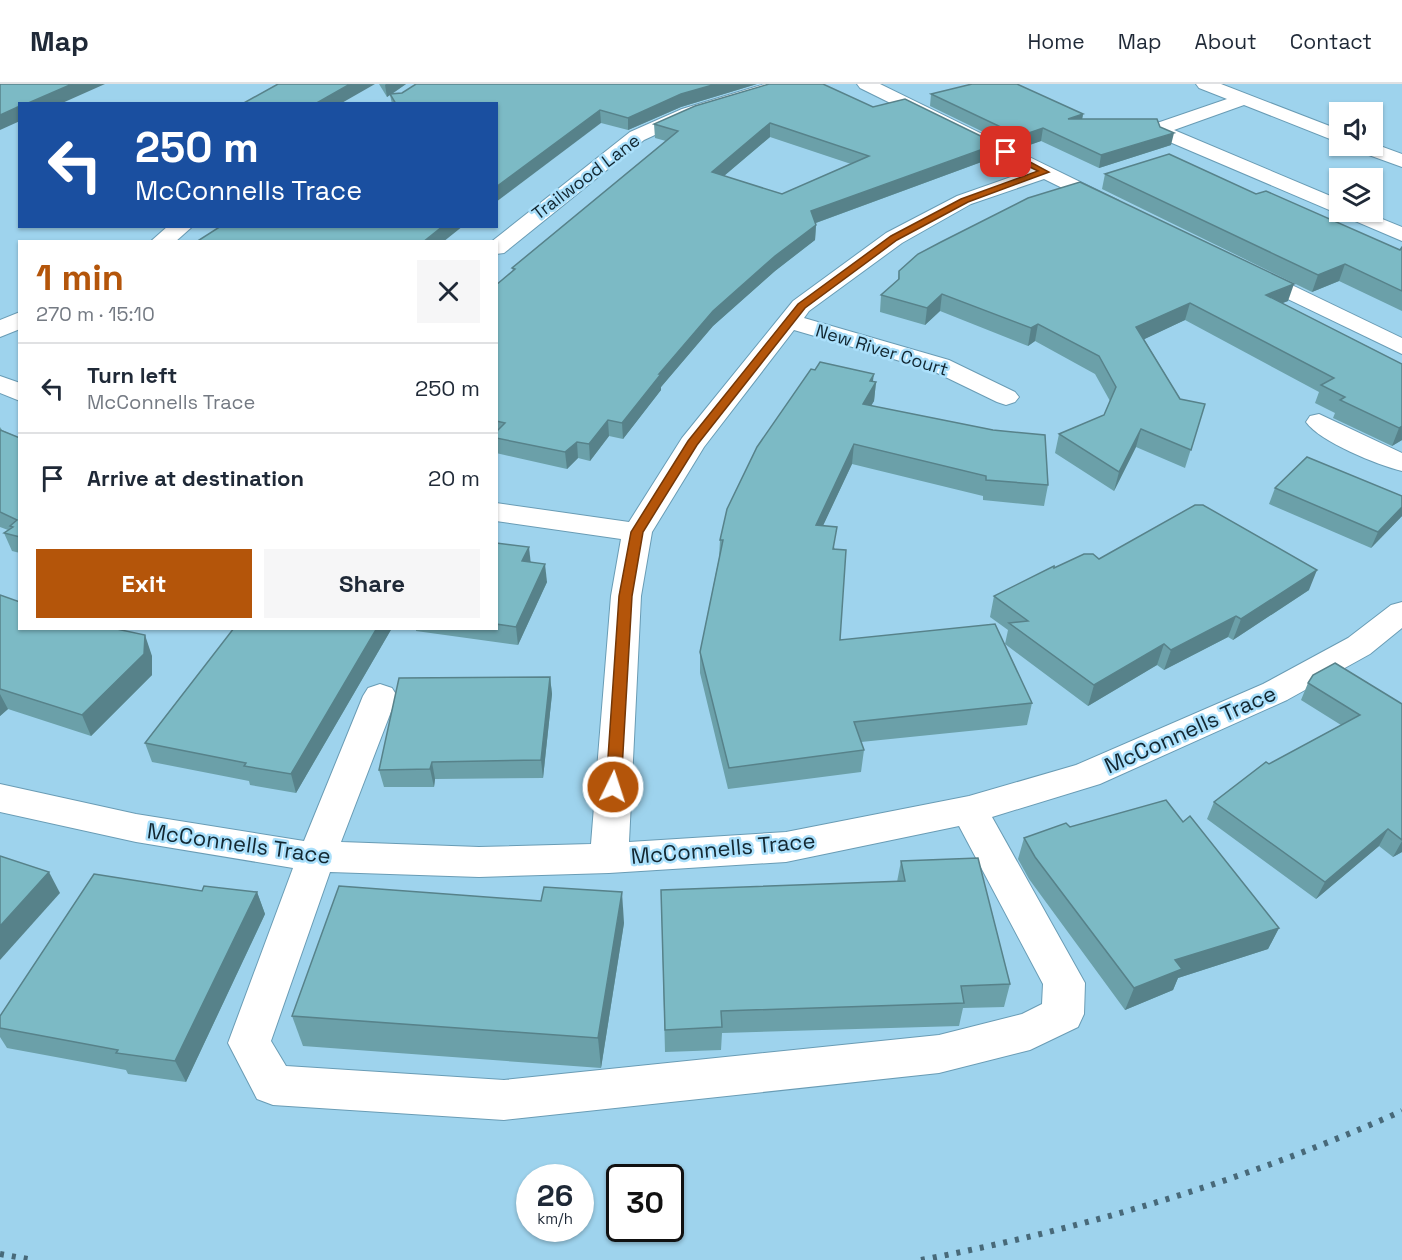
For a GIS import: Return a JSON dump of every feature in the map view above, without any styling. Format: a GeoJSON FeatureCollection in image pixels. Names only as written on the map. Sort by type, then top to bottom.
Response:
{"type":"FeatureCollection","features":[{"type":"Feature","properties":{"kind":"street","name":"Trailwood Lane"},"geometry":{"type":"LineString","coordinates":[[498,246],[637,136],[687,113],[784,84]]}},
{"type":"Feature","properties":{"kind":"street"},"geometry":{"type":"LineString","coordinates":[[866,84],[1129,213]]}},
{"type":"Feature","properties":{"kind":"street"},"geometry":{"type":"LineString","coordinates":[[1205,84],[1329,132]]}},
{"type":"Feature","properties":{"kind":"street"},"geometry":{"type":"LineString","coordinates":[[1280,90],[1278,98],[1252,102],[1164,126],[1165,133],[1329,203]]}},
{"type":"Feature","properties":{"kind":"street"},"geometry":{"type":"LineString","coordinates":[[1383,154],[1402,161]]}},
{"type":"Feature","properties":{"kind":"street"},"geometry":{"type":"LineString","coordinates":[[609,858],[626,596],[637,532],[692,444],[801,306],[894,238],[964,200],[1045,172]]}},
{"type":"Feature","properties":{"kind":"street"},"geometry":{"type":"LineString","coordinates":[[1371,222],[1402,235]]}},
{"type":"Feature","properties":{"kind":"street"},"geometry":{"type":"LineString","coordinates":[[163,240],[180,228]]}},
{"type":"Feature","properties":{"kind":"street"},"geometry":{"type":"LineString","coordinates":[[1234,264],[1402,347]]}},
{"type":"Feature","properties":{"kind":"street"},"geometry":{"type":"LineString","coordinates":[[0,330],[18,321]]}},
{"type":"Feature","properties":{"kind":"street","name":"New River Court"},"geometry":{"type":"LineString","coordinates":[[789,321],[940,365],[1006,397]]}},
{"type":"Feature","properties":{"kind":"street"},"geometry":{"type":"LineString","coordinates":[[0,384],[18,392]]}},
{"type":"Feature","properties":{"kind":"street"},"geometry":{"type":"LineString","coordinates":[[1319,422],[1347,439],[1402,463]]}},
{"type":"Feature","properties":{"kind":"street"},"geometry":{"type":"LineString","coordinates":[[498,513],[637,532]]}},
{"type":"Feature","properties":{"kind":"street","name":"McConnells Trace"},"geometry":{"type":"LineString","coordinates":[[0,798],[136,828],[316,856],[478,862],[609,858],[786,846],[969,810],[1088,775],[1275,692],[1359,646],[1402,612]]}},
{"type":"Feature","properties":{"kind":"street"},"geometry":{"type":"LineString","coordinates":[[380,696],[316,856],[249,1043],[273,1085],[504,1100],[939,1054],[1030,1031],[1063,1014],[1064,983],[969,810]]}},
{"type":"Feature","properties":{"kind":"building"},"geometry":{"type":"Polygon","coordinates":[[[0,84],[72,84],[31,102],[18,102],[18,107],[0,115],[0,84]]]}},
{"type":"Feature","properties":{"kind":"building"},"geometry":{"type":"Polygon","coordinates":[[[278,84],[350,84],[318,102],[246,102],[278,84]]]}},
{"type":"Feature","properties":{"kind":"building"},"geometry":{"type":"Polygon","coordinates":[[[416,84],[716,84],[681,94],[628,118],[600,110],[498,186],[498,102],[395,102],[390,94],[402,93],[416,84]]]}},
{"type":"Feature","properties":{"kind":"building"},"geometry":{"type":"Polygon","coordinates":[[[769,84],[823,84],[873,107],[905,99],[997,144],[811,211],[816,225],[775,256],[713,311],[659,374],[661,374],[622,423],[608,420],[589,444],[577,442],[565,452],[498,438],[498,430],[505,423],[498,421],[498,283],[515,269],[512,268],[678,131],[654,124],[695,106],[769,84]],[[770,123],[712,172],[782,194],[869,156],[770,123]]]}},
{"type":"Feature","properties":{"kind":"building"},"geometry":{"type":"Polygon","coordinates":[[[972,84],[1017,84],[1083,114],[1068,119],[1157,119],[1160,127],[1174,133],[1101,155],[1043,128],[1020,136],[931,94],[972,84]]]}},
{"type":"Feature","properties":{"kind":"building"},"geometry":{"type":"Polygon","coordinates":[[[1169,154],[1256,194],[1266,191],[1329,219],[1329,222],[1336,222],[1400,250],[1402,247],[1402,291],[1345,264],[1318,275],[1105,174],[1169,154]]]}},
{"type":"Feature","properties":{"kind":"building"},"geometry":{"type":"Polygon","coordinates":[[[1080,182],[1294,284],[1266,295],[1402,364],[1402,426],[1399,428],[1340,400],[1345,397],[1321,385],[1334,378],[1190,303],[1136,327],[1180,399],[1205,404],[1191,450],[1141,429],[1119,472],[1059,434],[1104,415],[1116,387],[1099,356],[1038,324],[1031,328],[942,294],[927,308],[881,295],[899,279],[899,271],[918,254],[1028,198],[1080,182]]]}},
{"type":"Feature","properties":{"kind":"building"},"geometry":{"type":"Polygon","coordinates":[[[218,228],[440,228],[426,240],[199,240],[218,228]]]}},
{"type":"Feature","properties":{"kind":"building"},"geometry":{"type":"Polygon","coordinates":[[[820,362],[874,374],[870,381],[876,382],[863,404],[993,430],[1045,435],[1048,485],[986,480],[986,476],[854,444],[816,525],[837,527],[833,549],[846,550],[840,640],[995,624],[1032,703],[854,722],[864,750],[729,768],[700,652],[723,540],[720,540],[727,509],[757,447],[811,369],[815,370],[820,362]]]}},
{"type":"Feature","properties":{"kind":"building"},"geometry":{"type":"Polygon","coordinates":[[[0,430],[18,437],[18,536],[4,533],[13,527],[10,526],[17,520],[0,512],[0,430]]]}},
{"type":"Feature","properties":{"kind":"building"},"geometry":{"type":"Polygon","coordinates":[[[1307,457],[1402,496],[1402,507],[1378,532],[1275,488],[1307,457]]]}},
{"type":"Feature","properties":{"kind":"building"},"geometry":{"type":"Polygon","coordinates":[[[1195,505],[1203,505],[1317,570],[1241,619],[1236,616],[1171,650],[1164,644],[1094,685],[1009,623],[1028,621],[994,596],[1054,566],[1054,568],[1084,554],[1093,554],[1099,559],[1195,505]]]}},
{"type":"Feature","properties":{"kind":"building"},"geometry":{"type":"Polygon","coordinates":[[[498,543],[529,547],[522,561],[545,564],[516,627],[498,624],[498,543]]]}},
{"type":"Feature","properties":{"kind":"building"},"geometry":{"type":"Polygon","coordinates":[[[0,595],[18,601],[18,630],[121,630],[145,635],[144,654],[82,715],[0,689],[0,595]]]}},
{"type":"Feature","properties":{"kind":"building"},"geometry":{"type":"Polygon","coordinates":[[[232,630],[376,630],[291,774],[244,766],[246,763],[145,743],[232,630]]]}},
{"type":"Feature","properties":{"kind":"building"},"geometry":{"type":"Polygon","coordinates":[[[1335,663],[1402,704],[1402,840],[1388,829],[1325,882],[1214,802],[1266,762],[1269,764],[1360,715],[1308,683],[1313,675],[1335,663]]]}},
{"type":"Feature","properties":{"kind":"building"},"geometry":{"type":"Polygon","coordinates":[[[550,677],[541,760],[432,762],[430,769],[379,770],[399,678],[550,677]]]}},
{"type":"Feature","properties":{"kind":"building"},"geometry":{"type":"Polygon","coordinates":[[[1166,800],[1183,822],[1190,816],[1279,928],[1175,960],[1182,969],[1134,988],[1035,857],[1024,838],[1066,823],[1070,827],[1166,800]]]}},
{"type":"Feature","properties":{"kind":"building"},"geometry":{"type":"Polygon","coordinates":[[[0,856],[49,872],[0,926],[0,856]]]}},
{"type":"Feature","properties":{"kind":"building"},"geometry":{"type":"Polygon","coordinates":[[[978,858],[1010,984],[961,986],[964,1003],[721,1011],[722,1027],[665,1030],[661,890],[905,881],[901,861],[978,858]]]}},
{"type":"Feature","properties":{"kind":"building"},"geometry":{"type":"Polygon","coordinates":[[[94,874],[202,891],[204,886],[257,892],[175,1061],[116,1053],[118,1050],[0,1028],[0,1016],[94,874]]]}},
{"type":"Feature","properties":{"kind":"building"},"geometry":{"type":"Polygon","coordinates":[[[339,886],[541,901],[544,887],[622,892],[598,1038],[292,1016],[339,886]]]}},
{"type":"Feature","properties":{"kind":"railway"},"geometry":{"type":"LineString","coordinates":[[921,1260],[1045,1233],[1166,1199],[1285,1159],[1402,1111]]}},
{"type":"Feature","properties":{"kind":"railway"},"geometry":{"type":"LineString","coordinates":[[0,1254],[33,1260]]}},
{"type":"Feature","properties":{"kind":"route"},"geometry":{"type":"LineString","coordinates":[[613,787],[626,596],[637,532],[692,444],[801,306],[894,238],[964,200],[1045,172],[1006,152]]}}]}
